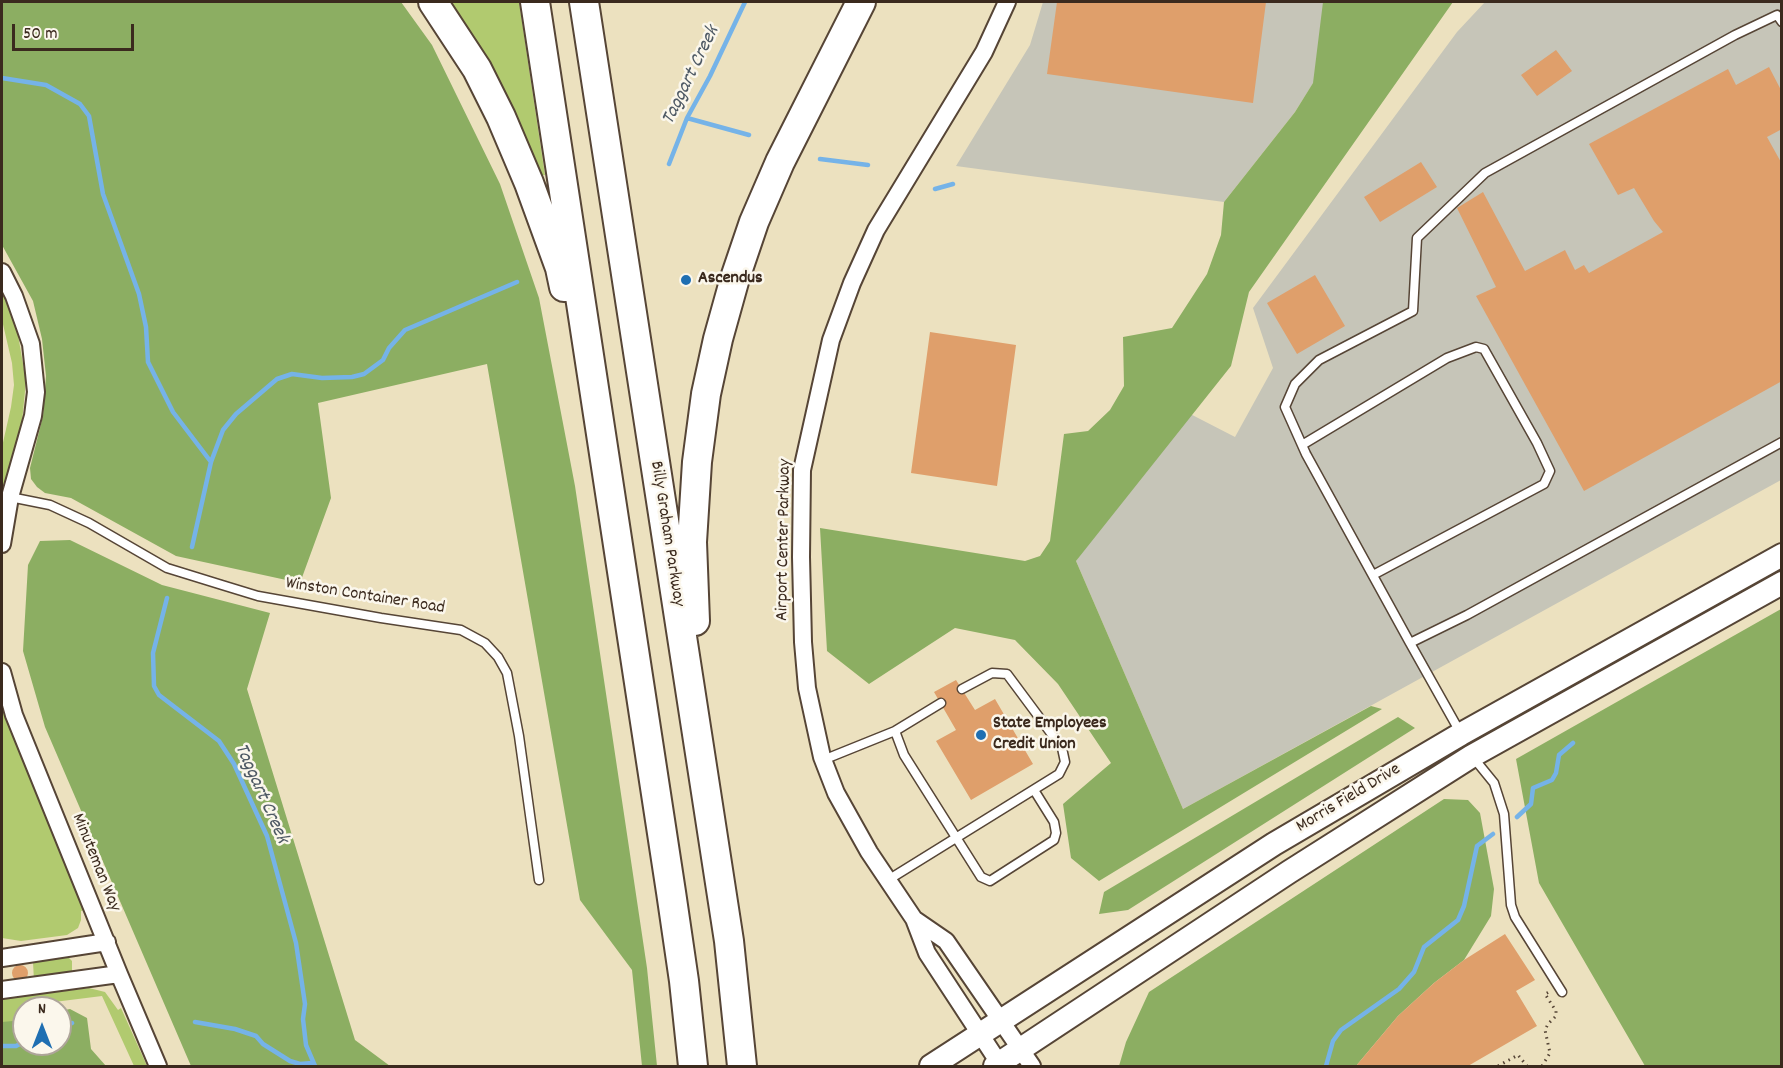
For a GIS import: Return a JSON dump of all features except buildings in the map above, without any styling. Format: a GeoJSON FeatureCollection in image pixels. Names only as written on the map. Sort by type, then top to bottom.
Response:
{"type":"FeatureCollection","features":[{"type":"Feature","properties":{"kind":"highway"},"geometry":{"type":"LineString","coordinates":[[433,2],[477,69],[516,149],[533,194],[560,268],[605,469]]}},
{"type":"Feature","properties":{"kind":"highway"},"geometry":{"type":"LineString","coordinates":[[535,2],[673,903],[693,1066]]}},
{"type":"Feature","properties":{"kind":"highway","name":"Billy Graham Parkway"},"geometry":{"type":"LineString","coordinates":[[584,2],[729,941],[742,1066]]}},
{"type":"Feature","properties":{"kind":"highway"},"geometry":{"type":"LineString","coordinates":[[701,761],[692,542],[697,462],[706,394],[732,288],[754,222],[780,162],[861,2]]}},
{"type":"Feature","properties":{"kind":"street","name":"Airport Center Parkway"},"geometry":{"type":"LineString","coordinates":[[998,1066],[927,953],[914,919],[869,852],[836,793],[823,760],[807,688],[802,610],[802,470],[831,340],[852,284],[876,230],[984,52],[1007,2]]}},
{"type":"Feature","properties":{"kind":"street"},"geometry":{"type":"LineString","coordinates":[[2,272],[14,296],[30,344],[36,392],[33,416],[10,497],[2,544]]}},
{"type":"Feature","properties":{"kind":"street","name":"Morris Field Drive"},"geometry":{"type":"LineString","coordinates":[[931,1066],[1274,844],[1461,734],[1782,555]]}},
{"type":"Feature","properties":{"kind":"street","name":"Morris Field Drive"},"geometry":{"type":"LineString","coordinates":[[998,1066],[1027,1058],[1289,872],[1472,756],[1782,583]]}},
{"type":"Feature","properties":{"kind":"street","name":"Minuteman Way"},"geometry":{"type":"LineString","coordinates":[[2,672],[14,715],[158,1066]]}},
{"type":"Feature","properties":{"kind":"street"},"geometry":{"type":"LineString","coordinates":[[1461,734],[1472,756]]}},
{"type":"Feature","properties":{"kind":"street","name":"Airport Center Parkway"},"geometry":{"type":"LineString","coordinates":[[914,919],[946,941],[1027,1058]]}},
{"type":"Feature","properties":{"kind":"street"},"geometry":{"type":"LineString","coordinates":[[2,958],[107,942]]}},
{"type":"Feature","properties":{"kind":"street"},"geometry":{"type":"LineString","coordinates":[[2,990],[119,974]]}},
{"type":"Feature","properties":{"kind":"lane"},"geometry":{"type":"LineString","coordinates":[[1461,734],[1302,445],[1285,407],[1294,384],[1319,360],[1413,311],[1418,238],[1485,173],[1735,35],[1777,15],[1782,22]]}},
{"type":"Feature","properties":{"kind":"lane"},"geometry":{"type":"LineString","coordinates":[[1302,445],[1447,358],[1476,346],[1484,349],[1538,443],[1550,471],[1544,484],[1373,575]]}},
{"type":"Feature","properties":{"kind":"lane"},"geometry":{"type":"LineString","coordinates":[[1410,643],[1467,615],[1782,442]]}},
{"type":"Feature","properties":{"kind":"lane","name":"Winston Container Road"},"geometry":{"type":"LineString","coordinates":[[10,497],[50,505],[89,523],[167,568],[222,585],[269,598],[461,630],[485,643],[498,657],[507,673],[519,736],[539,880]]}},
{"type":"Feature","properties":{"kind":"lane"},"geometry":{"type":"LineString","coordinates":[[888,880],[1059,774],[1065,762],[1062,748],[1007,674],[992,674],[962,689]]}},
{"type":"Feature","properties":{"kind":"lane"},"geometry":{"type":"LineString","coordinates":[[823,760],[895,731],[941,704]]}},
{"type":"Feature","properties":{"kind":"lane"},"geometry":{"type":"LineString","coordinates":[[895,731],[904,755],[981,877],[990,881],[1054,840],[1056,833],[1054,822],[1034,790]]}},
{"type":"Feature","properties":{"kind":"lane"},"geometry":{"type":"LineString","coordinates":[[1472,756],[1494,783],[1504,814],[1515,917],[1562,992]]}},
{"type":"Feature","properties":{"kind":"path"},"geometry":{"type":"LineString","coordinates":[[1542,1066],[1550,1053],[1545,1030],[1556,1014],[1545,994]]}},
{"type":"Feature","properties":{"kind":"path"},"geometry":{"type":"LineString","coordinates":[[1498,1066],[1518,1054],[1527,1066]]}},
{"type":"Feature","properties":{"kind":"shaded area"},"geometry":{"type":"Polygon","coordinates":[[[1043,2],[1364,2],[1295,112],[1224,202],[956,166],[1030,45],[1043,2]]]}},
{"type":"Feature","properties":{"kind":"shaded area"},"geometry":{"type":"Polygon","coordinates":[[[1485,2],[1781,2],[1781,480],[1183,809],[1076,561],[1167,402],[1235,437],[1273,368],[1253,308],[1457,32],[1485,2]]]}},
{"type":"Feature","properties":{"kind":"green space"},"geometry":{"type":"Polygon","coordinates":[[[2,2],[401,2],[432,45],[500,184],[539,298],[575,486],[647,968],[657,1066],[642,1066],[632,970],[580,900],[487,364],[318,403],[331,498],[300,583],[176,556],[71,498],[45,493],[31,479],[30,468],[43,416],[46,376],[42,339],[33,301],[2,245],[2,2]]]}},
{"type":"Feature","properties":{"kind":"green space"},"geometry":{"type":"Polygon","coordinates":[[[445,2],[519,2],[545,175],[535,176],[445,2]]]}},
{"type":"Feature","properties":{"kind":"green space"},"geometry":{"type":"Polygon","coordinates":[[[1323,2],[1453,2],[1249,292],[1231,366],[1076,561],[1183,809],[1371,706],[1382,709],[1099,881],[1071,858],[1063,804],[1111,763],[1058,684],[1015,640],[955,628],[869,684],[827,651],[820,528],[1025,561],[1040,556],[1050,541],[1064,434],[1088,431],[1110,410],[1124,386],[1123,337],[1172,328],[1207,274],[1221,235],[1224,202],[1295,112],[1313,83],[1323,2]]]}},
{"type":"Feature","properties":{"kind":"green space"},"geometry":{"type":"Polygon","coordinates":[[[2,290],[18,335],[26,381],[22,422],[2,495],[2,447],[14,385],[12,363],[2,320],[2,290]]]}},
{"type":"Feature","properties":{"kind":"green space"},"geometry":{"type":"Polygon","coordinates":[[[70,540],[162,585],[270,613],[247,689],[355,1040],[390,1066],[191,1066],[45,727],[23,651],[28,565],[40,541],[70,540]]]}},
{"type":"Feature","properties":{"kind":"green space"},"geometry":{"type":"Polygon","coordinates":[[[1781,609],[1781,1066],[1645,1066],[1539,883],[1516,759],[1781,609]]]}},
{"type":"Feature","properties":{"kind":"green space"},"geometry":{"type":"Polygon","coordinates":[[[2,706],[84,910],[81,911],[78,928],[67,935],[21,941],[2,938],[2,706]]]}},
{"type":"Feature","properties":{"kind":"green space"},"geometry":{"type":"Polygon","coordinates":[[[1398,717],[1415,728],[1128,910],[1099,914],[1104,892],[1398,717]]]}},
{"type":"Feature","properties":{"kind":"green space"},"geometry":{"type":"Polygon","coordinates":[[[1444,799],[1468,800],[1480,813],[1494,889],[1491,916],[1464,960],[1434,983],[1398,1016],[1356,1066],[1119,1066],[1126,1042],[1149,992],[1444,799]]]}},
{"type":"Feature","properties":{"kind":"green space"},"geometry":{"type":"Polygon","coordinates":[[[68,957],[72,961],[72,973],[34,981],[33,962],[68,957]]]}},
{"type":"Feature","properties":{"kind":"green space"},"geometry":{"type":"Polygon","coordinates":[[[89,988],[105,992],[118,1010],[121,1008],[147,1066],[134,1066],[102,996],[72,1000],[72,996],[26,996],[89,988]]]}},
{"type":"Feature","properties":{"kind":"green space"},"geometry":{"type":"Polygon","coordinates":[[[12,998],[12,1022],[2,1022],[2,999],[12,998]]]}},
{"type":"Feature","properties":{"kind":"green space"},"geometry":{"type":"Polygon","coordinates":[[[72,1010],[87,1018],[91,1049],[106,1066],[2,1066],[2,1022],[12,1021],[12,1056],[72,1056],[72,1010]]]}},
{"type":"Feature","properties":{"kind":"waterway","name":"Taggart Creek"},"geometry":{"type":"LineString","coordinates":[[669,164],[687,118],[745,2]]}},
{"type":"Feature","properties":{"kind":"waterway"},"geometry":{"type":"LineString","coordinates":[[2,78],[46,85],[80,104],[89,116],[103,194],[139,294],[146,327],[148,362],[173,412],[211,462]]}},
{"type":"Feature","properties":{"kind":"waterway"},"geometry":{"type":"LineString","coordinates":[[687,118],[749,135]]}},
{"type":"Feature","properties":{"kind":"waterway"},"geometry":{"type":"LineString","coordinates":[[820,159],[868,165]]}},
{"type":"Feature","properties":{"kind":"waterway"},"geometry":{"type":"LineString","coordinates":[[935,189],[953,184]]}},
{"type":"Feature","properties":{"kind":"waterway","name":"Taggart Creek"},"geometry":{"type":"LineString","coordinates":[[192,547],[211,462],[223,430],[236,414],[277,379],[292,374],[322,378],[352,377],[364,374],[383,360],[389,348],[405,330],[517,282]]}},
{"type":"Feature","properties":{"kind":"waterway","name":"Taggart Creek"},"geometry":{"type":"LineString","coordinates":[[167,598],[153,653],[154,686],[159,695],[219,741],[234,764],[267,836],[296,943],[305,1004],[303,1019],[306,1045],[315,1066]]}},
{"type":"Feature","properties":{"kind":"waterway"},"geometry":{"type":"LineString","coordinates":[[1517,817],[1531,804],[1533,788],[1552,780],[1556,773],[1559,755],[1573,743]]}},
{"type":"Feature","properties":{"kind":"waterway"},"geometry":{"type":"LineString","coordinates":[[1326,1066],[1333,1041],[1341,1030],[1399,989],[1414,972],[1424,947],[1458,920],[1464,906],[1477,846],[1493,834]]}},
{"type":"Feature","properties":{"kind":"waterway"},"geometry":{"type":"LineString","coordinates":[[195,1022],[235,1029],[256,1036],[263,1044],[290,1061],[300,1064],[312,1063]]}},
{"type":"Feature","properties":{"kind":"waterway"},"geometry":{"type":"LineString","coordinates":[[2,1046],[12,1046]]}},
{"type":"Feature","properties":{"kind":"place","name":"Ascendus"},"geometry":{"type":"Point","coordinates":[686,280]}},
{"type":"Feature","properties":{"kind":"place","name":"State Employees Credit Union"},"geometry":{"type":"Point","coordinates":[981,735]}}]}
